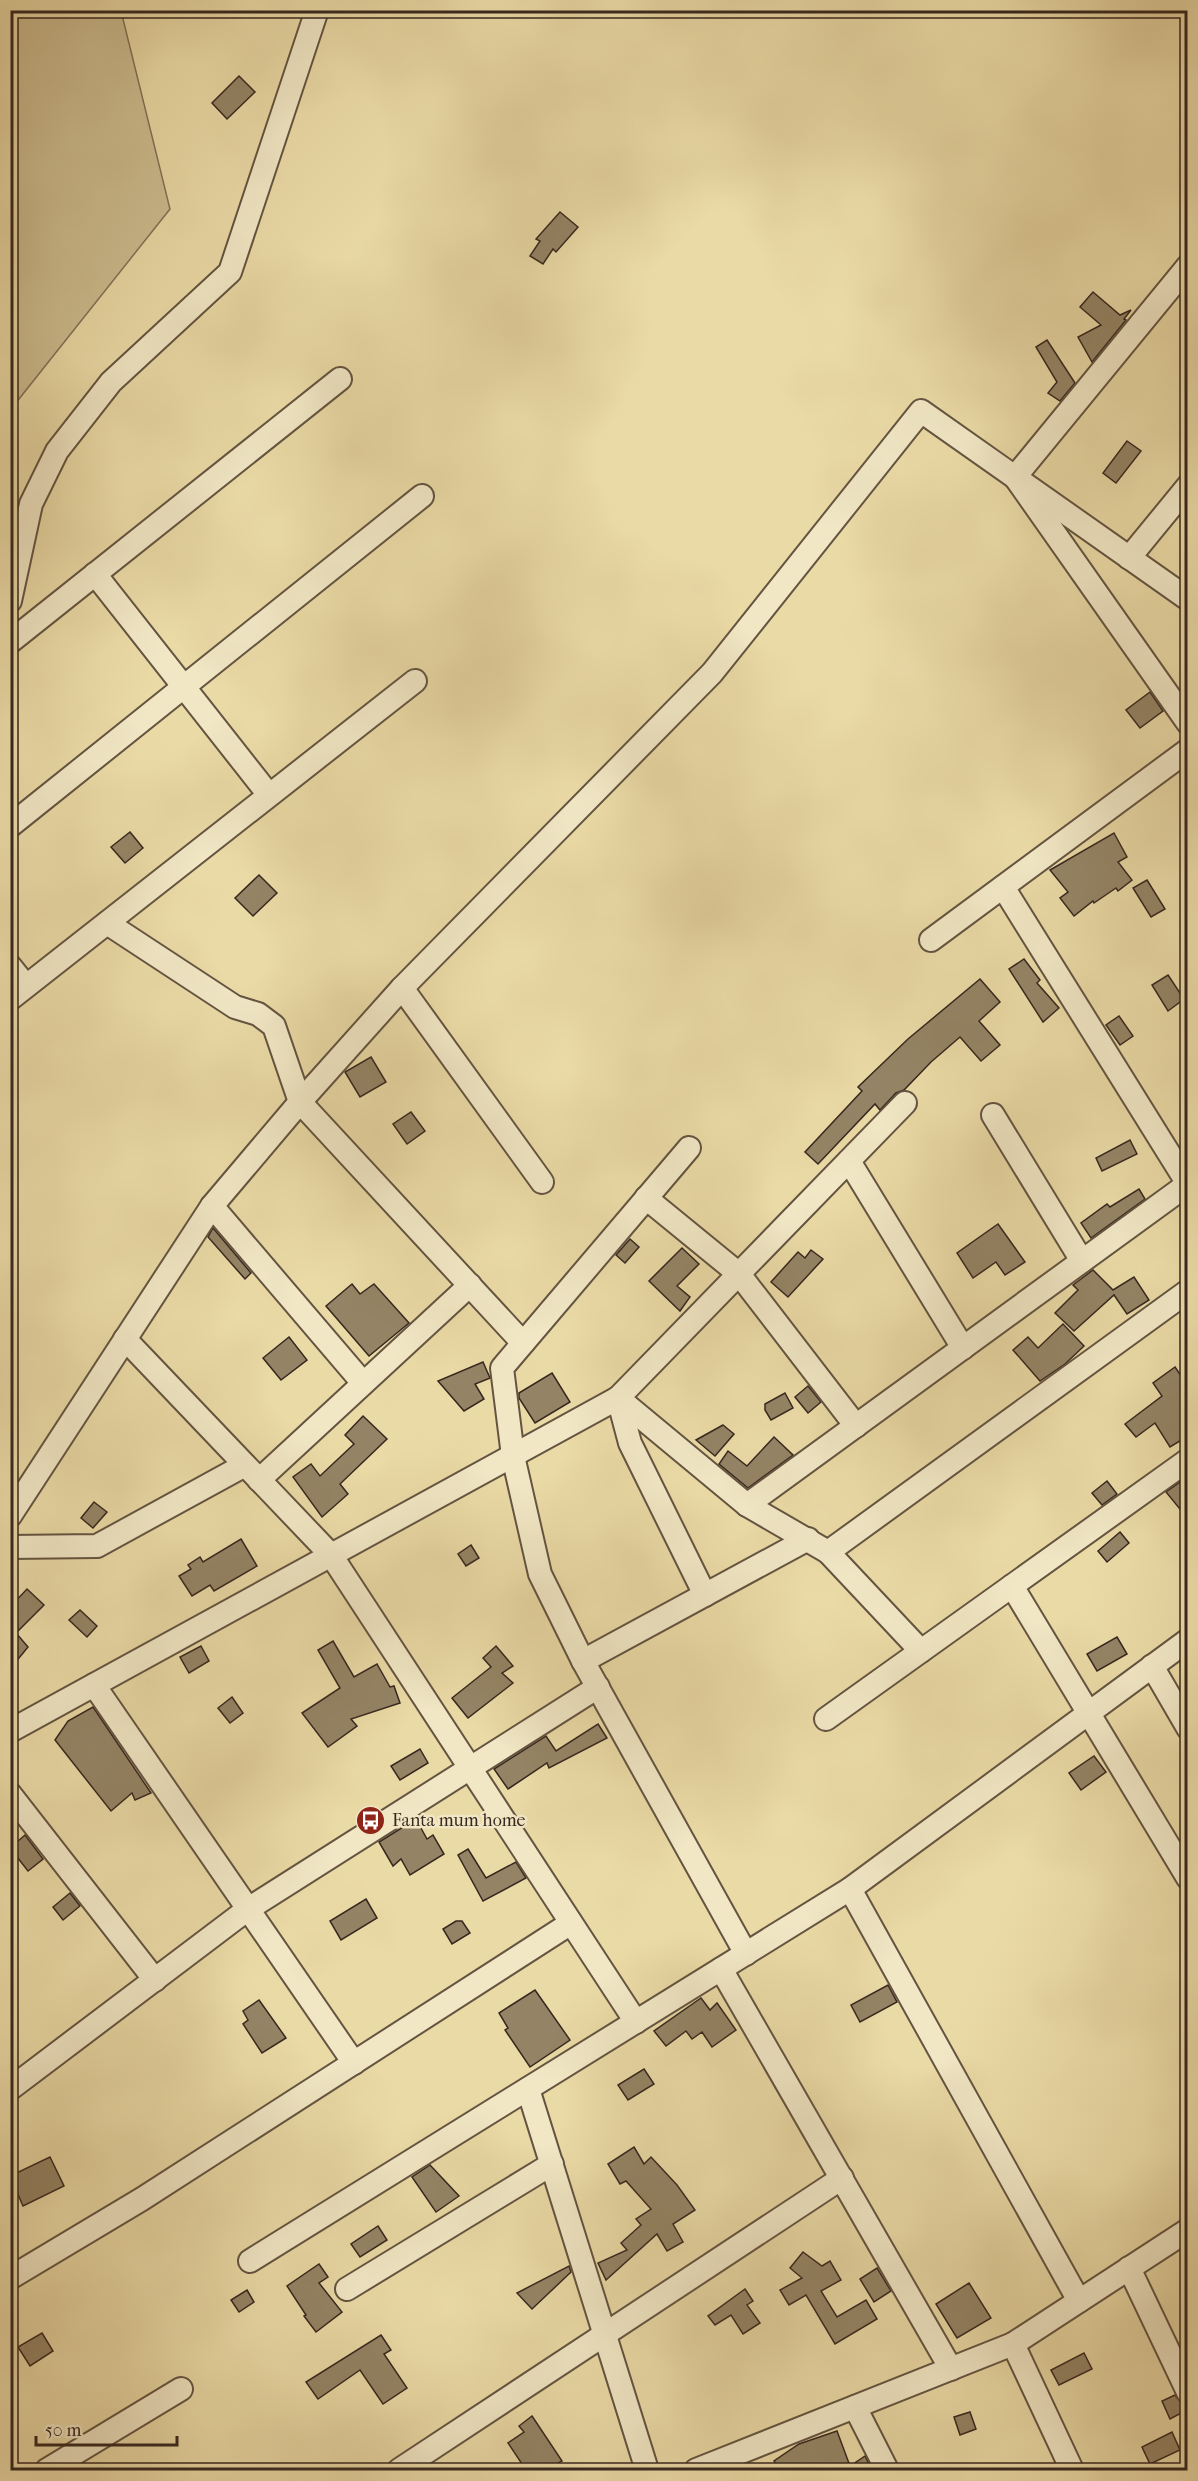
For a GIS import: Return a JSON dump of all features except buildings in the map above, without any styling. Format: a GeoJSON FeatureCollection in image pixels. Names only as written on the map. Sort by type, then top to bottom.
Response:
{"type":"FeatureCollection","features":[{"type":"Feature","properties":{"kind":"street"},"geometry":{"type":"LineString","coordinates":[[10,601],[32,504],[57,451],[111,382],[230,272],[317,10]]}},
{"type":"Feature","properties":{"kind":"street"},"geometry":{"type":"LineString","coordinates":[[1015,477],[1188,266]]}},
{"type":"Feature","properties":{"kind":"street"},"geometry":{"type":"LineString","coordinates":[[10,642],[340,379]]}},
{"type":"Feature","properties":{"kind":"street"},"geometry":{"type":"LineString","coordinates":[[10,1516],[212,1206],[300,1102],[402,988],[712,673],[921,411],[1188,600]]}},
{"type":"Feature","properties":{"kind":"street"},"geometry":{"type":"LineString","coordinates":[[1015,477],[1188,723]]}},
{"type":"Feature","properties":{"kind":"street"},"geometry":{"type":"LineString","coordinates":[[1129,558],[1188,486]]}},
{"type":"Feature","properties":{"kind":"street"},"geometry":{"type":"LineString","coordinates":[[10,826],[422,496]]}},
{"type":"Feature","properties":{"kind":"street"},"geometry":{"type":"LineString","coordinates":[[95,574],[269,795]]}},
{"type":"Feature","properties":{"kind":"street"},"geometry":{"type":"LineString","coordinates":[[10,966],[18,992],[415,681]]}},
{"type":"Feature","properties":{"kind":"street"},"geometry":{"type":"LineString","coordinates":[[931,940],[1188,750]]}},
{"type":"Feature","properties":{"kind":"street"},"geometry":{"type":"LineString","coordinates":[[747,1505],[1187,1184],[1003,886]]}},
{"type":"Feature","properties":{"kind":"street"},"geometry":{"type":"LineString","coordinates":[[107,923],[235,1007],[258,1014],[274,1026],[300,1102],[523,1343]]}},
{"type":"Feature","properties":{"kind":"street"},"geometry":{"type":"LineString","coordinates":[[402,988],[542,1182]]}},
{"type":"Feature","properties":{"kind":"street"},"geometry":{"type":"LineString","coordinates":[[10,1731],[618,1398],[905,1103]]}},
{"type":"Feature","properties":{"kind":"street"},"geometry":{"type":"LineString","coordinates":[[993,1115],[1082,1261]]}},
{"type":"Feature","properties":{"kind":"street"},"geometry":{"type":"LineString","coordinates":[[689,1148],[502,1368],[513,1456],[540,1574],[583,1661],[746,1954]]}},
{"type":"Feature","properties":{"kind":"street"},"geometry":{"type":"LineString","coordinates":[[849,1161],[963,1348]]}},
{"type":"Feature","properties":{"kind":"street"},"geometry":{"type":"LineString","coordinates":[[646,1198],[739,1274],[856,1426]]}},
{"type":"Feature","properties":{"kind":"street"},"geometry":{"type":"LineString","coordinates":[[212,1206],[363,1383]]}},
{"type":"Feature","properties":{"kind":"street"},"geometry":{"type":"LineString","coordinates":[[10,1547],[97,1546],[252,1472],[363,1383],[470,1286]]}},
{"type":"Feature","properties":{"kind":"street"},"geometry":{"type":"LineString","coordinates":[[828,1552],[1188,1291]]}},
{"type":"Feature","properties":{"kind":"street"},"geometry":{"type":"LineString","coordinates":[[125,1339],[331,1555],[636,2022]]}},
{"type":"Feature","properties":{"kind":"street"},"geometry":{"type":"LineString","coordinates":[[618,1398],[747,1505],[828,1552],[921,1651]]}},
{"type":"Feature","properties":{"kind":"street"},"geometry":{"type":"LineString","coordinates":[[618,1398],[630,1443],[705,1595]]}},
{"type":"Feature","properties":{"kind":"street"},"geometry":{"type":"LineString","coordinates":[[826,1719],[1188,1460]]}},
{"type":"Feature","properties":{"kind":"street"},"geometry":{"type":"LineString","coordinates":[[583,1661],[808,1539]]}},
{"type":"Feature","properties":{"kind":"street"},"geometry":{"type":"LineString","coordinates":[[1012,1586],[1188,1878]]}},
{"type":"Feature","properties":{"kind":"street"},"geometry":{"type":"LineString","coordinates":[[250,2261],[850,1888],[1188,1640]]}},
{"type":"Feature","properties":{"kind":"street"},"geometry":{"type":"LineString","coordinates":[[1152,1666],[1188,1728]]}},
{"type":"Feature","properties":{"kind":"street"},"geometry":{"type":"LineString","coordinates":[[94,1685],[354,2063]]}},
{"type":"Feature","properties":{"kind":"street"},"geometry":{"type":"LineString","coordinates":[[10,2089],[248,1909],[598,1687]]}},
{"type":"Feature","properties":{"kind":"street"},"geometry":{"type":"LineString","coordinates":[[10,1794],[155,1980]]}},
{"type":"Feature","properties":{"kind":"street"},"geometry":{"type":"LineString","coordinates":[[850,1888],[1079,2301]]}},
{"type":"Feature","properties":{"kind":"street"},"geometry":{"type":"LineString","coordinates":[[10,2278],[142,2199],[571,1923]]}},
{"type":"Feature","properties":{"kind":"street"},"geometry":{"type":"LineString","coordinates":[[721,1969],[951,2369]]}},
{"type":"Feature","properties":{"kind":"street"},"geometry":{"type":"LineString","coordinates":[[528,2089],[647,2470]]}},
{"type":"Feature","properties":{"kind":"street"},"geometry":{"type":"LineString","coordinates":[[347,2289],[552,2164]]}},
{"type":"Feature","properties":{"kind":"street"},"geometry":{"type":"LineString","coordinates":[[399,2470],[842,2178]]}},
{"type":"Feature","properties":{"kind":"street"},"geometry":{"type":"LineString","coordinates":[[696,2470],[1013,2344],[1188,2230]]}},
{"type":"Feature","properties":{"kind":"street"},"geometry":{"type":"LineString","coordinates":[[1129,2268],[1188,2392]]}},
{"type":"Feature","properties":{"kind":"street"},"geometry":{"type":"LineString","coordinates":[[1013,2344],[1072,2470]]}},
{"type":"Feature","properties":{"kind":"street"},"geometry":{"type":"LineString","coordinates":[[47,2470],[181,2389]]}},
{"type":"Feature","properties":{"kind":"street"},"geometry":{"type":"LineString","coordinates":[[855,2407],[887,2470]]}},
{"type":"Feature","properties":{"kind":"shaded area"},"geometry":{"type":"Polygon","coordinates":[[[11,10],[121,11],[170,209],[11,409],[11,10]]]}},
{"type":"Feature","properties":{"kind":"place","name":"Fanta mum home"},"geometry":{"type":"Point","coordinates":[371,1820]}}]}
